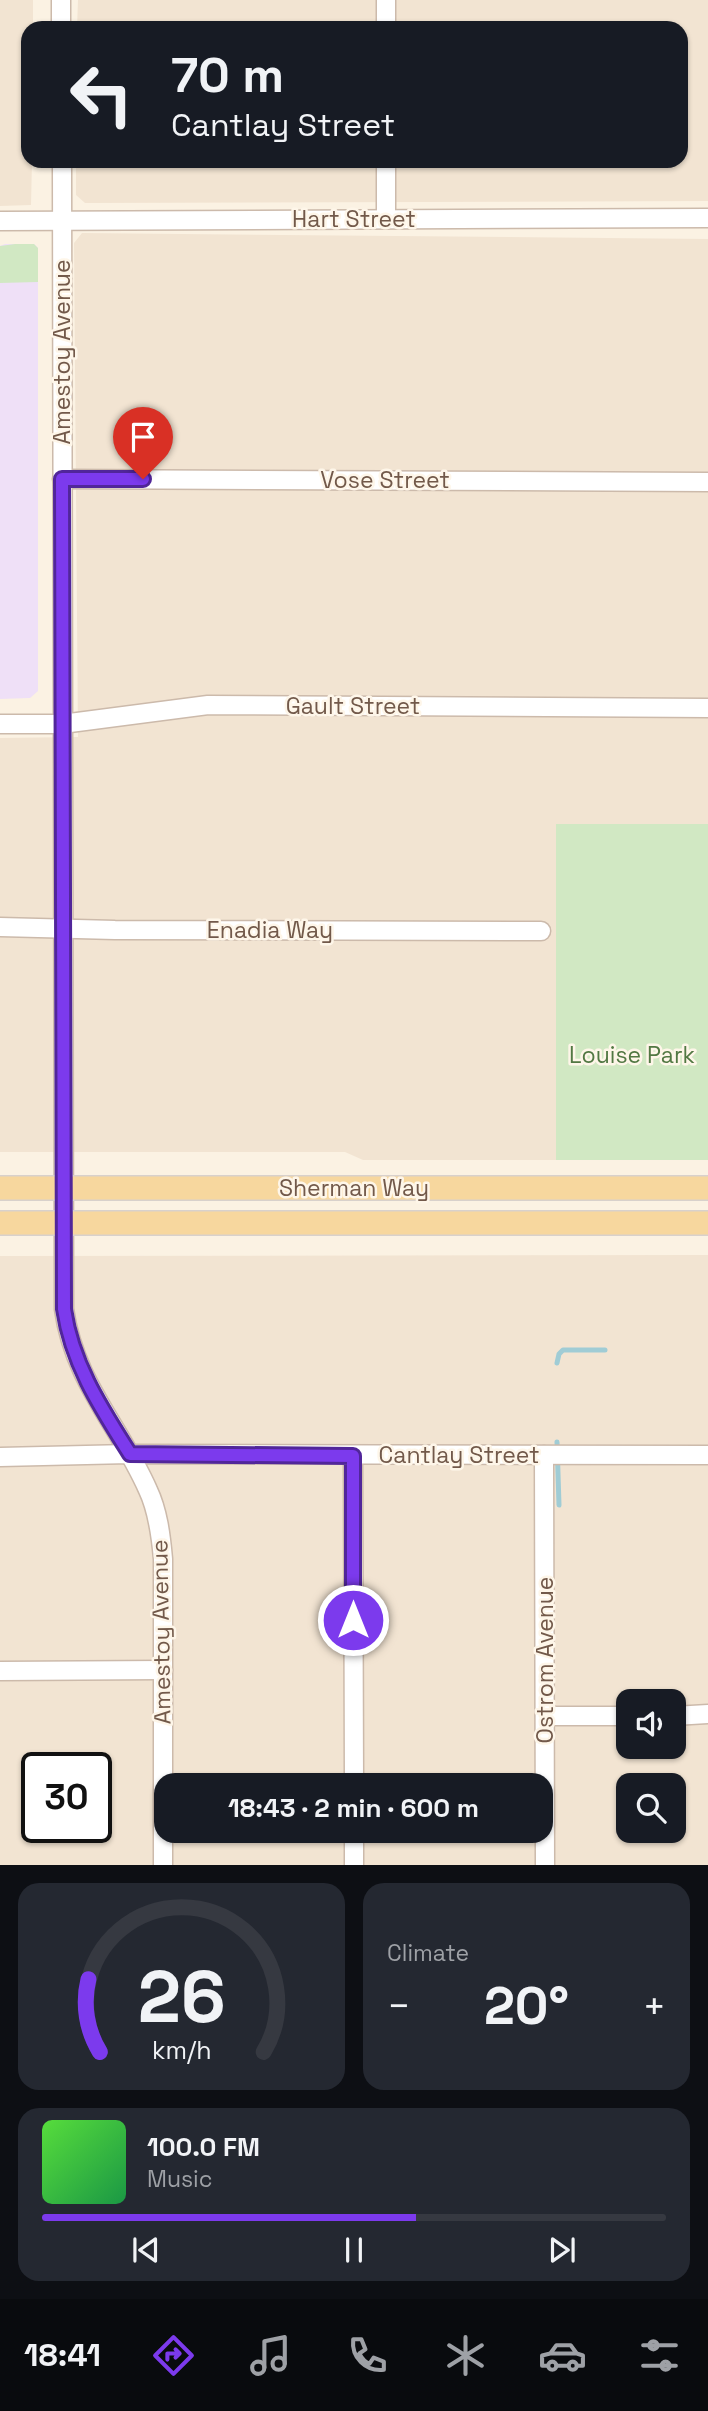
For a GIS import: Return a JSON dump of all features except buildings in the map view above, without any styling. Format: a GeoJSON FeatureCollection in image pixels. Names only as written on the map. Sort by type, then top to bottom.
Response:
{"type":"FeatureCollection","features":[{"type":"Feature","properties":{"kind":"main road","name":"Sherman Way"},"geometry":{"type":"LineString","coordinates":[[0,1188],[708,1188]]}},
{"type":"Feature","properties":{"kind":"main road","name":"Sherman Way"},"geometry":{"type":"LineString","coordinates":[[0,1223],[708,1223]]}},
{"type":"Feature","properties":{"kind":"street"},"geometry":{"type":"LineString","coordinates":[[61,0],[61,21]]}},
{"type":"Feature","properties":{"kind":"street"},"geometry":{"type":"LineString","coordinates":[[386,0],[386,21]]}},
{"type":"Feature","properties":{"kind":"street","name":"Amestoy Avenue"},"geometry":{"type":"LineString","coordinates":[[62,168],[64,1309],[66,1329],[89,1387],[149,1491],[160,1534],[163,1559],[163,1865]]}},
{"type":"Feature","properties":{"kind":"street"},"geometry":{"type":"LineString","coordinates":[[386,168],[386,219]]}},
{"type":"Feature","properties":{"kind":"street","name":"Hart Street"},"geometry":{"type":"LineString","coordinates":[[0,220],[708,218]]}},
{"type":"Feature","properties":{"kind":"street","name":"Vose Street"},"geometry":{"type":"LineString","coordinates":[[62,479],[708,482]]}},
{"type":"Feature","properties":{"kind":"street","name":"Gault Street"},"geometry":{"type":"LineString","coordinates":[[0,724],[62,724],[208,705],[708,708]]}},
{"type":"Feature","properties":{"kind":"street","name":"Enadia Way"},"geometry":{"type":"LineString","coordinates":[[0,927],[115,930],[541,931]]}},
{"type":"Feature","properties":{"kind":"street","name":"Cantlay Street"},"geometry":{"type":"LineString","coordinates":[[0,1457],[130,1454],[708,1455]]}},
{"type":"Feature","properties":{"kind":"street","name":"Ostrom Avenue"},"geometry":{"type":"LineString","coordinates":[[544,1455],[545,1865]]}},
{"type":"Feature","properties":{"kind":"street"},"geometry":{"type":"LineString","coordinates":[[353,1456],[354,1773]]}},
{"type":"Feature","properties":{"kind":"street"},"geometry":{"type":"LineString","coordinates":[[0,1671],[163,1670]]}},
{"type":"Feature","properties":{"kind":"street"},"geometry":{"type":"LineString","coordinates":[[686,1715],[708,1714]]}},
{"type":"Feature","properties":{"kind":"street"},"geometry":{"type":"LineString","coordinates":[[545,1716],[616,1716]]}},
{"type":"Feature","properties":{"kind":"street"},"geometry":{"type":"LineString","coordinates":[[354,1843],[354,1865]]}},
{"type":"Feature","properties":{"kind":"shaded area"},"geometry":{"type":"Polygon","coordinates":[[[0,0],[33,0],[33,21],[21,21],[21,168],[32,168],[31,205],[0,206],[0,0]]]}},
{"type":"Feature","properties":{"kind":"shaded area"},"geometry":{"type":"Polygon","coordinates":[[[78,0],[708,0],[708,201],[85,203],[76,195],[76,168],[688,168],[688,21],[77,21],[78,0]]]}},
{"type":"Feature","properties":{"kind":"shaded area"},"geometry":{"type":"Polygon","coordinates":[[[82,233],[708,239],[708,824],[556,824],[556,1160],[363,1160],[345,1152],[0,1152],[0,738],[78,737],[74,243],[82,233]]]}},
{"type":"Feature","properties":{"kind":"shaded area"},"geometry":{"type":"Polygon","coordinates":[[[34,244],[38,248],[38,691],[30,698],[0,699],[0,246],[34,244]]]}},
{"type":"Feature","properties":{"kind":"shaded area"},"geometry":{"type":"Polygon","coordinates":[[[708,1255],[708,1865],[0,1865],[0,1256],[708,1255]]]}},
{"type":"Feature","properties":{"kind":"green space"},"geometry":{"type":"Polygon","coordinates":[[[34,244],[38,248],[38,282],[0,283],[0,246],[34,244]]]}},
{"type":"Feature","properties":{"kind":"green space","name":"Louise Park"},"geometry":{"type":"Polygon","coordinates":[[[556,824],[708,824],[708,1160],[556,1160],[556,824]]]}},
{"type":"Feature","properties":{"kind":"waterway"},"geometry":{"type":"LineString","coordinates":[[557,1363],[563,1350],[605,1350]]}},
{"type":"Feature","properties":{"kind":"waterway"},"geometry":{"type":"LineString","coordinates":[[557,1442],[559,1505]]}},
{"type":"Feature","properties":{"kind":"route"},"geometry":{"type":"LineString","coordinates":[[143,479],[62,479],[66,1329],[89,1387],[130,1454],[353,1456],[353,1620]]}}]}
